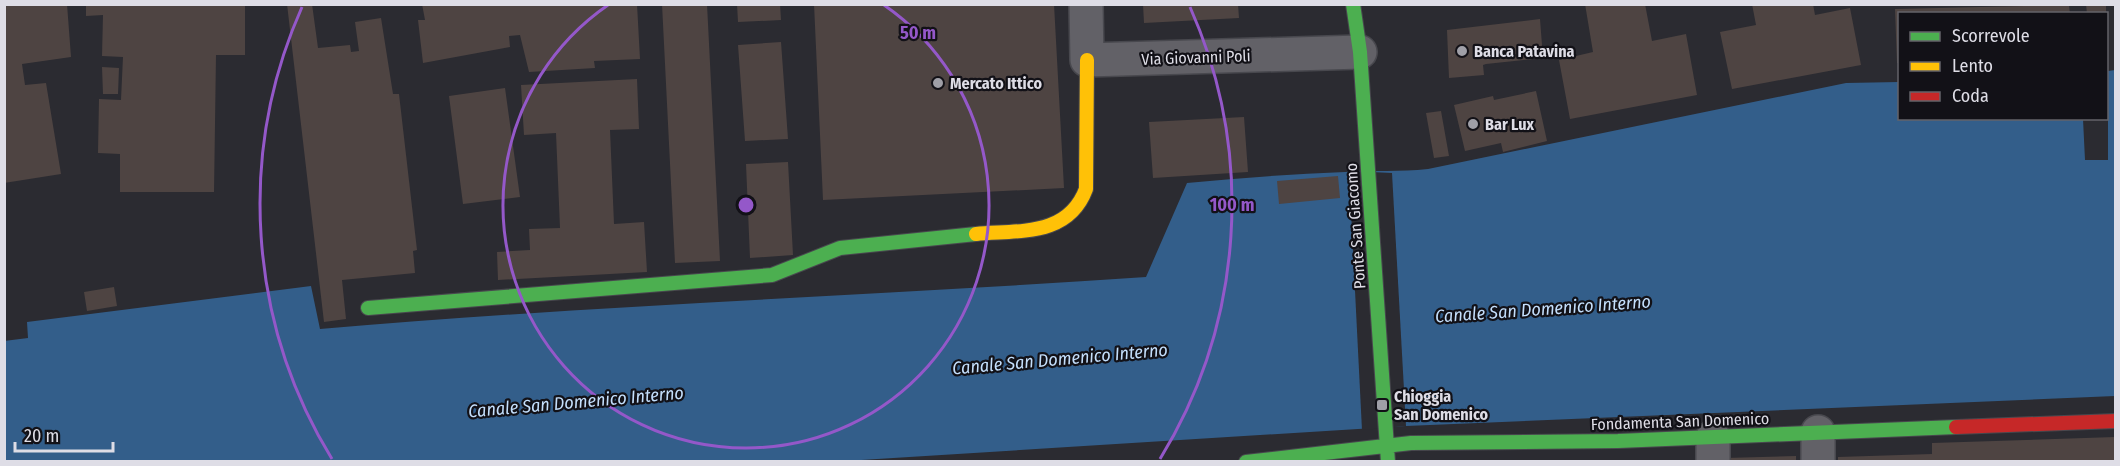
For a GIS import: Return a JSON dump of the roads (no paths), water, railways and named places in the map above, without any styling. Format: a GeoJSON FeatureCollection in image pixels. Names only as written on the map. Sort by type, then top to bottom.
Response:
{"type":"FeatureCollection","features":[{"type":"Feature","properties":{"kind":"street"},"geometry":{"type":"LineString","coordinates":[[368,308],[771,275],[840,248],[1051,227],[1070,215],[1081,204],[1086,189],[1086,4]]}},
{"type":"Feature","properties":{"kind":"street","name":"Ponte San Giacomo"},"geometry":{"type":"LineString","coordinates":[[1353,4],[1360,52],[1388,462]]}},
{"type":"Feature","properties":{"kind":"street","name":"Via Giovanni Poli"},"geometry":{"type":"LineString","coordinates":[[1087,60],[1360,52]]}},
{"type":"Feature","properties":{"kind":"street","name":"Fondamenta San Domenico"},"geometry":{"type":"LineString","coordinates":[[1246,462],[1287,460],[1411,443],[1511,452],[1818,447],[2115,421]]}},
{"type":"Feature","properties":{"kind":"water","name":"Canale San Domenico Interno"},"geometry":{"type":"Polygon","coordinates":[[[2115,70],[2115,396],[1406,426],[829,462],[5,462],[4,341],[28,338],[27,322],[311,286],[320,329],[526,313],[1146,277],[1187,183],[1355,171],[1428,169],[1846,83],[1898,82],[1898,120],[2083,120],[2085,160],[2108,160],[2108,71],[2115,70]]]}},
{"type":"Feature","properties":{"kind":"place","name":"Banca Patavina"},"geometry":{"type":"Point","coordinates":[1462,51]}},
{"type":"Feature","properties":{"kind":"place","name":"Mercato Ittico"},"geometry":{"type":"Point","coordinates":[938,83]}},
{"type":"Feature","properties":{"kind":"place","name":"Bar Lux"},"geometry":{"type":"Point","coordinates":[1473,124]}},
{"type":"Feature","properties":{"kind":"place","name":"Chioggia San Domenico"},"geometry":{"type":"Point","coordinates":[1382,405]}}]}
